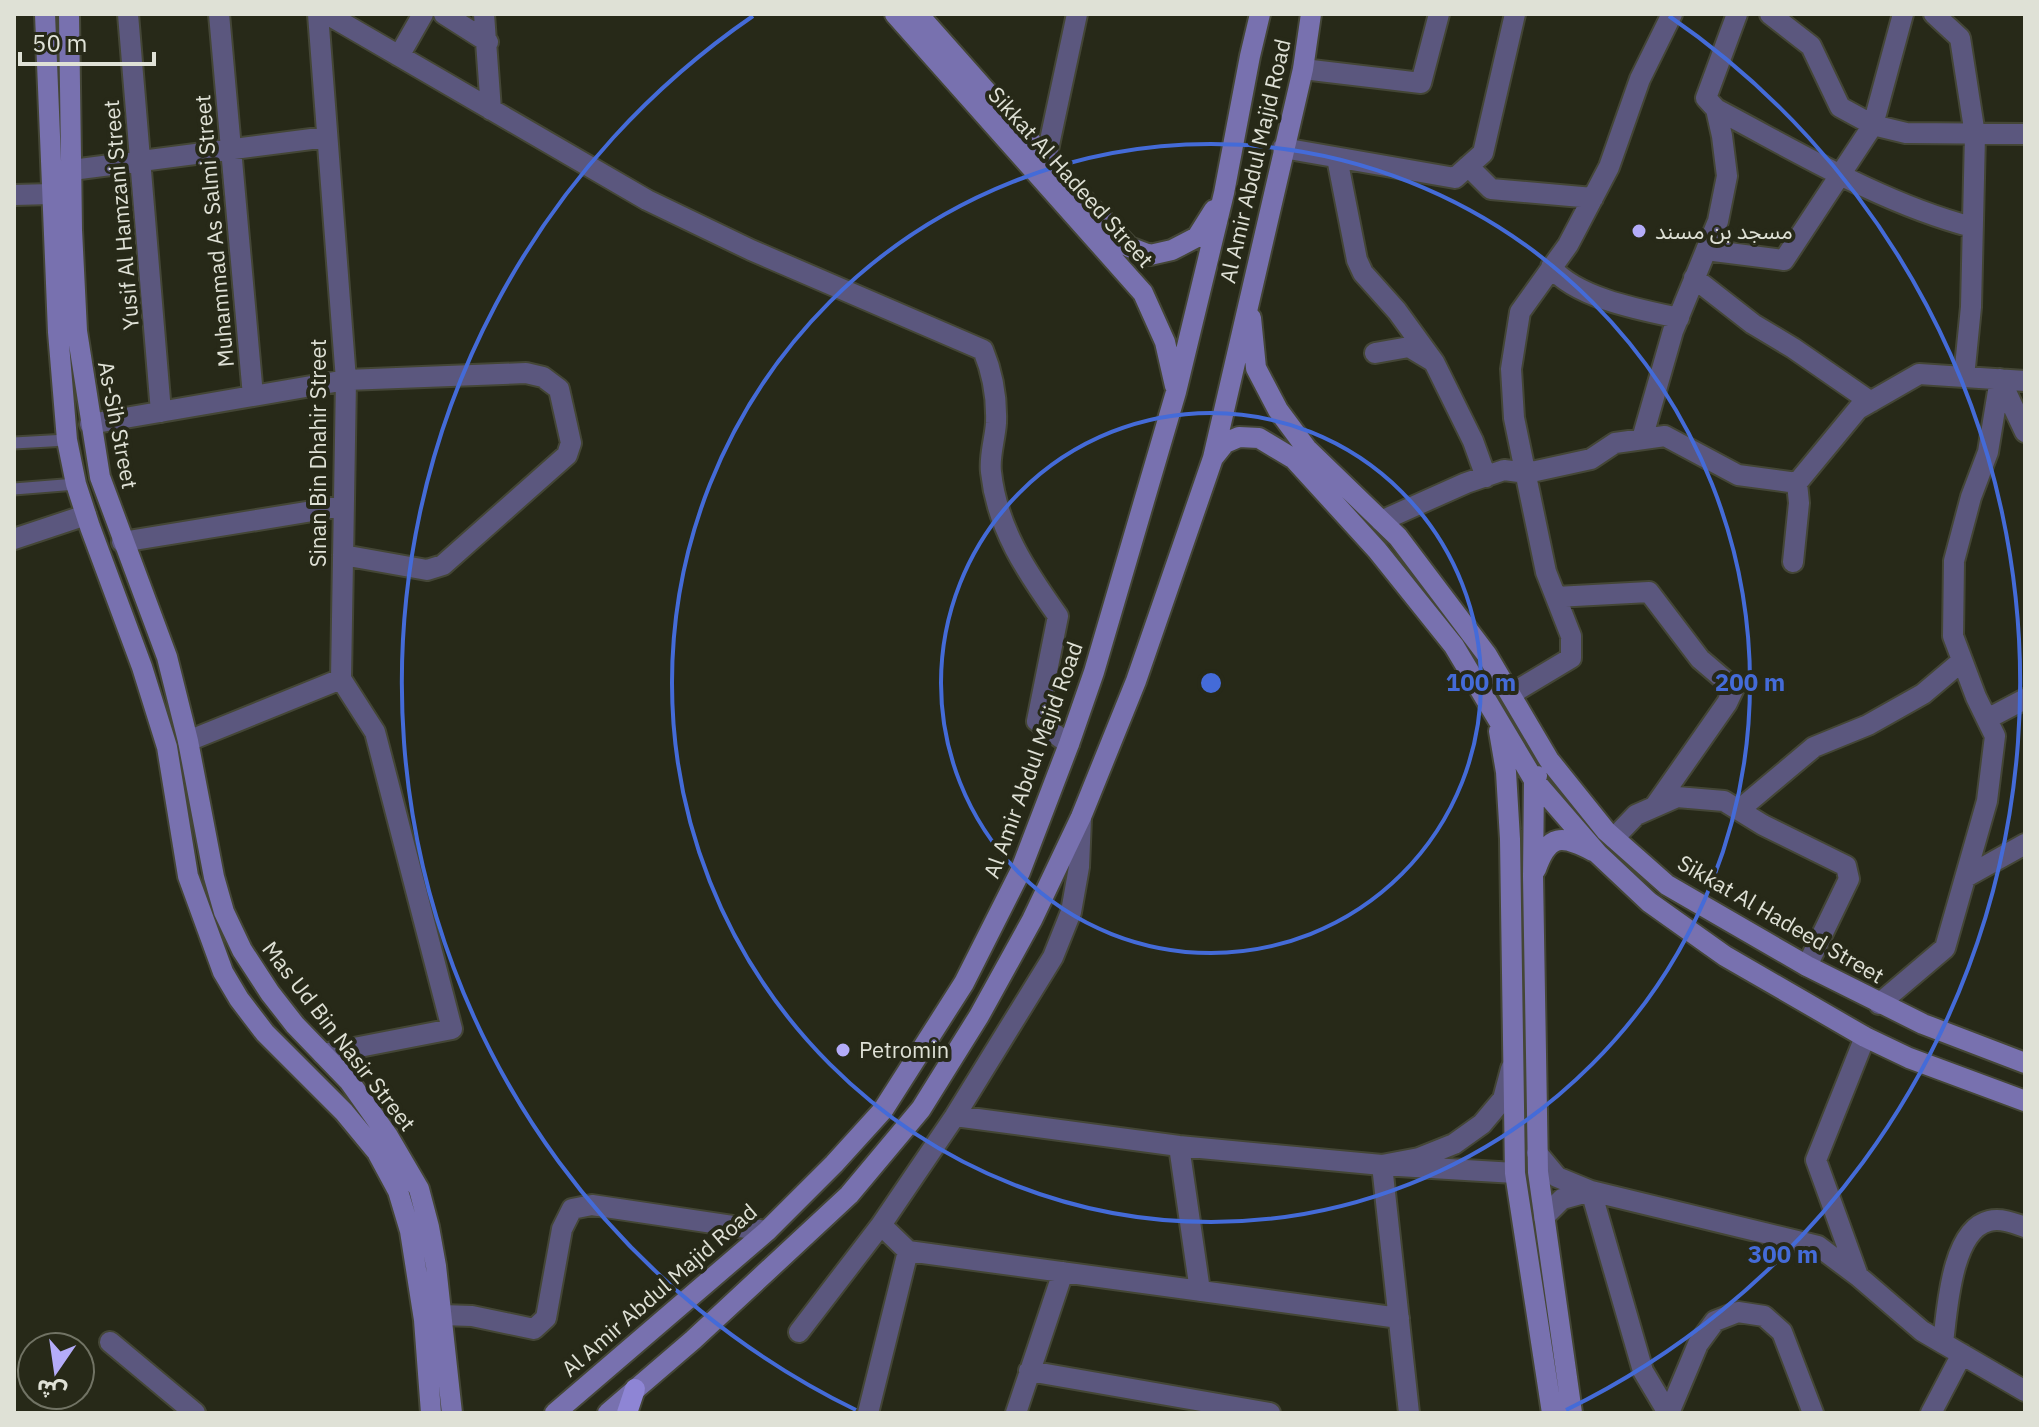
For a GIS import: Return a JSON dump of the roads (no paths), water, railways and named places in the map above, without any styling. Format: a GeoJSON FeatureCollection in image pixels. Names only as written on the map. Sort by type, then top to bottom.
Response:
{"type":"FeatureCollection","features":[{"type":"Feature","properties":{"kind":"main road","name":"As-Sih Street"},"geometry":{"type":"LineString","coordinates":[[45,14],[58,332],[67,440],[86,515],[142,667],[167,747],[188,876]]}},
{"type":"Feature","properties":{"kind":"main road","name":"As-Sih Street"},"geometry":{"type":"LineString","coordinates":[[69,14],[77,331],[90,424],[100,477],[167,657],[188,741],[214,877]]}},
{"type":"Feature","properties":{"kind":"main road","name":"Sikkat Al Hadeed Street"},"geometry":{"type":"LineString","coordinates":[[895,14],[1143,293],[1165,342],[1176,392]]}},
{"type":"Feature","properties":{"kind":"main road","name":"Sikkat Al Hadeed Street"},"geometry":{"type":"LineString","coordinates":[[918,14],[1046,159],[1129,247],[1150,255],[1172,250],[1197,237],[1224,193]]}},
{"type":"Feature","properties":{"kind":"main road","name":"Al Amir Abdul Majid Road"},"geometry":{"type":"LineString","coordinates":[[555,1413],[767,1231],[883,1110],[964,983],[1020,872],[1094,672],[1176,392],[1224,193],[1259,14]]}},
{"type":"Feature","properties":{"kind":"main road","name":"Al Amir Abdul Majid Road"},"geometry":{"type":"LineString","coordinates":[[608,1413],[693,1340],[849,1195],[921,1109],[979,1016],[1032,920],[1081,817],[1136,681],[1213,458],[1303,69],[1312,14]]}},
{"type":"Feature","properties":{"kind":"main road","name":"Sikkat Al Hadeed Street"},"geometry":{"type":"LineString","coordinates":[[1251,288],[1251,333],[1256,368],[1278,410],[1307,449],[1398,537],[1487,655],[1549,760],[1614,838],[1667,885],[1807,966],[1923,1024],[2025,1063]]}},
{"type":"Feature","properties":{"kind":"main road"},"geometry":{"type":"LineString","coordinates":[[1213,458],[1225,443],[1239,437],[1259,438],[1294,459],[1377,550],[1454,646],[1534,780],[1598,854],[1649,902],[1725,956],[1865,1037],[1909,1058],[2025,1101]]}},
{"type":"Feature","properties":{"kind":"main road"},"geometry":{"type":"LineString","coordinates":[[1497,720],[1506,772],[1510,839],[1515,1173],[1552,1413]]}},
{"type":"Feature","properties":{"kind":"main road"},"geometry":{"type":"LineString","coordinates":[[1549,760],[1534,780],[1537,1153],[1572,1413]]}},
{"type":"Feature","properties":{"kind":"main road"},"geometry":{"type":"LineString","coordinates":[[1533,876],[1543,850],[1553,841],[1572,840],[1598,854]]}},
{"type":"Feature","properties":{"kind":"main road","name":"Mas Ud Bin Nasir Street"},"geometry":{"type":"LineString","coordinates":[[188,876],[223,972],[239,999],[265,1033],[344,1112],[377,1152],[398,1191],[410,1231],[424,1320],[431,1413]]}},
{"type":"Feature","properties":{"kind":"main road","name":"Mas Ud Bin Nasir Street"},"geometry":{"type":"LineString","coordinates":[[214,877],[224,912],[242,950],[270,993],[349,1081],[388,1136],[419,1189],[429,1227],[442,1315],[452,1413]]}},
{"type":"Feature","properties":{"kind":"main road"},"geometry":{"type":"LineString","coordinates":[[627,1413],[635,1389]]}},
{"type":"Feature","properties":{"kind":"street","name":"Yusif Al Hamzani Street"},"geometry":{"type":"LineString","coordinates":[[128,14],[161,412]]}},
{"type":"Feature","properties":{"kind":"street","name":"Muhammad As Salmi Street"},"geometry":{"type":"LineString","coordinates":[[219,14],[253,396]]}},
{"type":"Feature","properties":{"kind":"street","name":"Sinan Bin Dhahir Street"},"geometry":{"type":"LineString","coordinates":[[318,14],[346,380],[341,679]]}},
{"type":"Feature","properties":{"kind":"street"},"geometry":{"type":"LineString","coordinates":[[327,14],[647,200],[751,250],[983,350],[993,375],[996,420],[990,469],[998,505],[1011,546],[1058,616],[1037,721],[1069,744]]}},
{"type":"Feature","properties":{"kind":"street"},"geometry":{"type":"LineString","coordinates":[[399,56],[423,14]]}},
{"type":"Feature","properties":{"kind":"street"},"geometry":{"type":"LineString","coordinates":[[444,14],[488,42]]}},
{"type":"Feature","properties":{"kind":"street"},"geometry":{"type":"LineString","coordinates":[[484,14],[491,110]]}},
{"type":"Feature","properties":{"kind":"street"},"geometry":{"type":"LineString","coordinates":[[1046,159],[1077,14]]}},
{"type":"Feature","properties":{"kind":"street"},"geometry":{"type":"LineString","coordinates":[[1303,69],[1421,83],[1439,14]]}},
{"type":"Feature","properties":{"kind":"street"},"geometry":{"type":"LineString","coordinates":[[1283,148],[1455,178],[1483,153],[1515,14]]}},
{"type":"Feature","properties":{"kind":"street"},"geometry":{"type":"LineString","coordinates":[[1511,694],[1571,658],[1571,636],[1546,572],[1514,418],[1511,369],[1520,312],[1568,245],[1609,167],[1640,79],[1672,14]]}},
{"type":"Feature","properties":{"kind":"street"},"geometry":{"type":"LineString","coordinates":[[1737,14],[1706,98],[1716,109],[1841,175],[1940,218],[1972,227]]}},
{"type":"Feature","properties":{"kind":"street"},"geometry":{"type":"LineString","coordinates":[[1770,14],[1811,46],[1840,107],[1873,125],[1906,133],[2025,134]]}},
{"type":"Feature","properties":{"kind":"street"},"geometry":{"type":"LineString","coordinates":[[1706,250],[1784,260],[1873,125],[1903,14]]}},
{"type":"Feature","properties":{"kind":"street"},"geometry":{"type":"LineString","coordinates":[[1934,14],[1960,38],[1975,135],[1971,307],[1964,377]]}},
{"type":"Feature","properties":{"kind":"street"},"geometry":{"type":"LineString","coordinates":[[1642,439],[1679,318],[1718,221],[1727,176],[1716,109]]}},
{"type":"Feature","properties":{"kind":"street"},"geometry":{"type":"LineString","coordinates":[[72,170],[327,137]]}},
{"type":"Feature","properties":{"kind":"street"},"geometry":{"type":"LineString","coordinates":[[1337,158],[1357,260],[1363,273],[1397,311],[1434,362],[1473,441],[1486,477]]}},
{"type":"Feature","properties":{"kind":"street"},"geometry":{"type":"LineString","coordinates":[[1468,166],[1491,189],[1593,198]]}},
{"type":"Feature","properties":{"kind":"street"},"geometry":{"type":"LineString","coordinates":[[14,195],[52,194]]}},
{"type":"Feature","properties":{"kind":"street"},"geometry":{"type":"LineString","coordinates":[[1551,267],[1558,276],[1594,295],[1679,318]]}},
{"type":"Feature","properties":{"kind":"street"},"geometry":{"type":"LineString","coordinates":[[1694,278],[1753,324],[1871,402]]}},
{"type":"Feature","properties":{"kind":"street"},"geometry":{"type":"LineString","coordinates":[[1375,353],[1409,347],[1434,362]]}},
{"type":"Feature","properties":{"kind":"street"},"geometry":{"type":"LineString","coordinates":[[90,424],[346,380],[526,373],[543,377],[559,389],[571,443],[567,455],[443,565],[427,570],[343,555]]}},
{"type":"Feature","properties":{"kind":"street"},"geometry":{"type":"LineString","coordinates":[[1793,562],[1799,503],[1797,483],[1858,409],[1919,374],[2025,381]]}},
{"type":"Feature","properties":{"kind":"street"},"geometry":{"type":"LineString","coordinates":[[2000,379],[2025,432]]}},
{"type":"Feature","properties":{"kind":"street"},"geometry":{"type":"LineString","coordinates":[[1879,1004],[1945,948],[1987,801],[1995,736],[1953,636],[1954,561],[1971,497],[1988,452],[2000,379]]}},
{"type":"Feature","properties":{"kind":"street"},"geometry":{"type":"LineString","coordinates":[[1381,521],[1504,470],[1527,473],[1591,459],[1615,443],[1665,436],[1738,475],[1797,483]]}},
{"type":"Feature","properties":{"kind":"street"},"geometry":{"type":"LineString","coordinates":[[122,542],[343,506]]}},
{"type":"Feature","properties":{"kind":"street"},"geometry":{"type":"LineString","coordinates":[[14,539],[86,515]]}},
{"type":"Feature","properties":{"kind":"street"},"geometry":{"type":"LineString","coordinates":[[1556,597],[1649,592],[1700,659],[1734,688],[1727,703],[1655,806]]}},
{"type":"Feature","properties":{"kind":"street"},"geometry":{"type":"LineString","coordinates":[[1739,810],[1814,747],[1868,725],[1923,694],[1962,661]]}},
{"type":"Feature","properties":{"kind":"street"},"geometry":{"type":"LineString","coordinates":[[188,741],[341,679],[375,732],[452,1029],[323,1054]]}},
{"type":"Feature","properties":{"kind":"street"},"geometry":{"type":"LineString","coordinates":[[1987,719],[2025,699]]}},
{"type":"Feature","properties":{"kind":"street"},"geometry":{"type":"LineString","coordinates":[[1614,838],[1636,815],[1677,797],[1724,801],[1846,866],[1849,879],[1807,966]]}},
{"type":"Feature","properties":{"kind":"street"},"geometry":{"type":"LineString","coordinates":[[799,1332],[881,1225],[955,1116],[1053,957],[1071,912],[1079,867],[1081,817]]}},
{"type":"Feature","properties":{"kind":"street"},"geometry":{"type":"LineString","coordinates":[[1966,877],[2025,844]]}},
{"type":"Feature","properties":{"kind":"street"},"geometry":{"type":"LineString","coordinates":[[1858,1276],[1816,1160],[1865,1037]]}},
{"type":"Feature","properties":{"kind":"street"},"geometry":{"type":"LineString","coordinates":[[1382,1165],[1419,1158],[1454,1144],[1482,1124],[1503,1099],[1513,1061]]}},
{"type":"Feature","properties":{"kind":"street"},"geometry":{"type":"LineString","coordinates":[[955,1116],[1179,1146],[1382,1165],[1515,1173]]}},
{"type":"Feature","properties":{"kind":"street"},"geometry":{"type":"LineString","coordinates":[[1179,1146],[1200,1291]]}},
{"type":"Feature","properties":{"kind":"street"},"geometry":{"type":"LineString","coordinates":[[1537,1153],[1557,1177],[1591,1191],[1818,1246],[1922,1331],[2025,1391]]}},
{"type":"Feature","properties":{"kind":"street"},"geometry":{"type":"LineString","coordinates":[[1382,1165],[1409,1413]]}},
{"type":"Feature","properties":{"kind":"street"},"geometry":{"type":"LineString","coordinates":[[1544,1217],[1562,1199],[1591,1191]]}},
{"type":"Feature","properties":{"kind":"street"},"geometry":{"type":"LineString","coordinates":[[1591,1191],[1643,1371],[1668,1413]]}},
{"type":"Feature","properties":{"kind":"street"},"geometry":{"type":"LineString","coordinates":[[442,1315],[472,1316],[534,1329],[546,1318],[562,1229],[572,1209],[592,1205],[767,1231]]}},
{"type":"Feature","properties":{"kind":"street"},"geometry":{"type":"LineString","coordinates":[[1943,1343],[1951,1274],[1972,1233],[1992,1220],[2025,1227]]}},
{"type":"Feature","properties":{"kind":"street"},"geometry":{"type":"LineString","coordinates":[[881,1225],[908,1251],[1399,1318]]}},
{"type":"Feature","properties":{"kind":"street"},"geometry":{"type":"LineString","coordinates":[[868,1413],[908,1251]]}},
{"type":"Feature","properties":{"kind":"street"},"geometry":{"type":"LineString","coordinates":[[1016,1413],[1063,1272]]}},
{"type":"Feature","properties":{"kind":"street"},"geometry":{"type":"LineString","coordinates":[[1668,1413],[1698,1344],[1715,1321],[1738,1312],[1764,1316],[1782,1332],[1813,1413]]}},
{"type":"Feature","properties":{"kind":"street"},"geometry":{"type":"LineString","coordinates":[[110,1342],[195,1413]]}},
{"type":"Feature","properties":{"kind":"street"},"geometry":{"type":"LineString","coordinates":[[1931,1413],[1962,1354]]}},
{"type":"Feature","properties":{"kind":"street"},"geometry":{"type":"LineString","coordinates":[[1029,1371],[1220,1409],[1270,1413]]}},
{"type":"Feature","properties":{"kind":"lane"},"geometry":{"type":"LineString","coordinates":[[14,443],[67,440]]}},
{"type":"Feature","properties":{"kind":"lane"},"geometry":{"type":"LineString","coordinates":[[14,489],[76,484]]}},
{"type":"Feature","properties":{"kind":"place","name":"مسجد بن مسند"},"geometry":{"type":"Point","coordinates":[1639,231]}},
{"type":"Feature","properties":{"kind":"place","name":"Petromin"},"geometry":{"type":"Point","coordinates":[843,1050]}}]}
